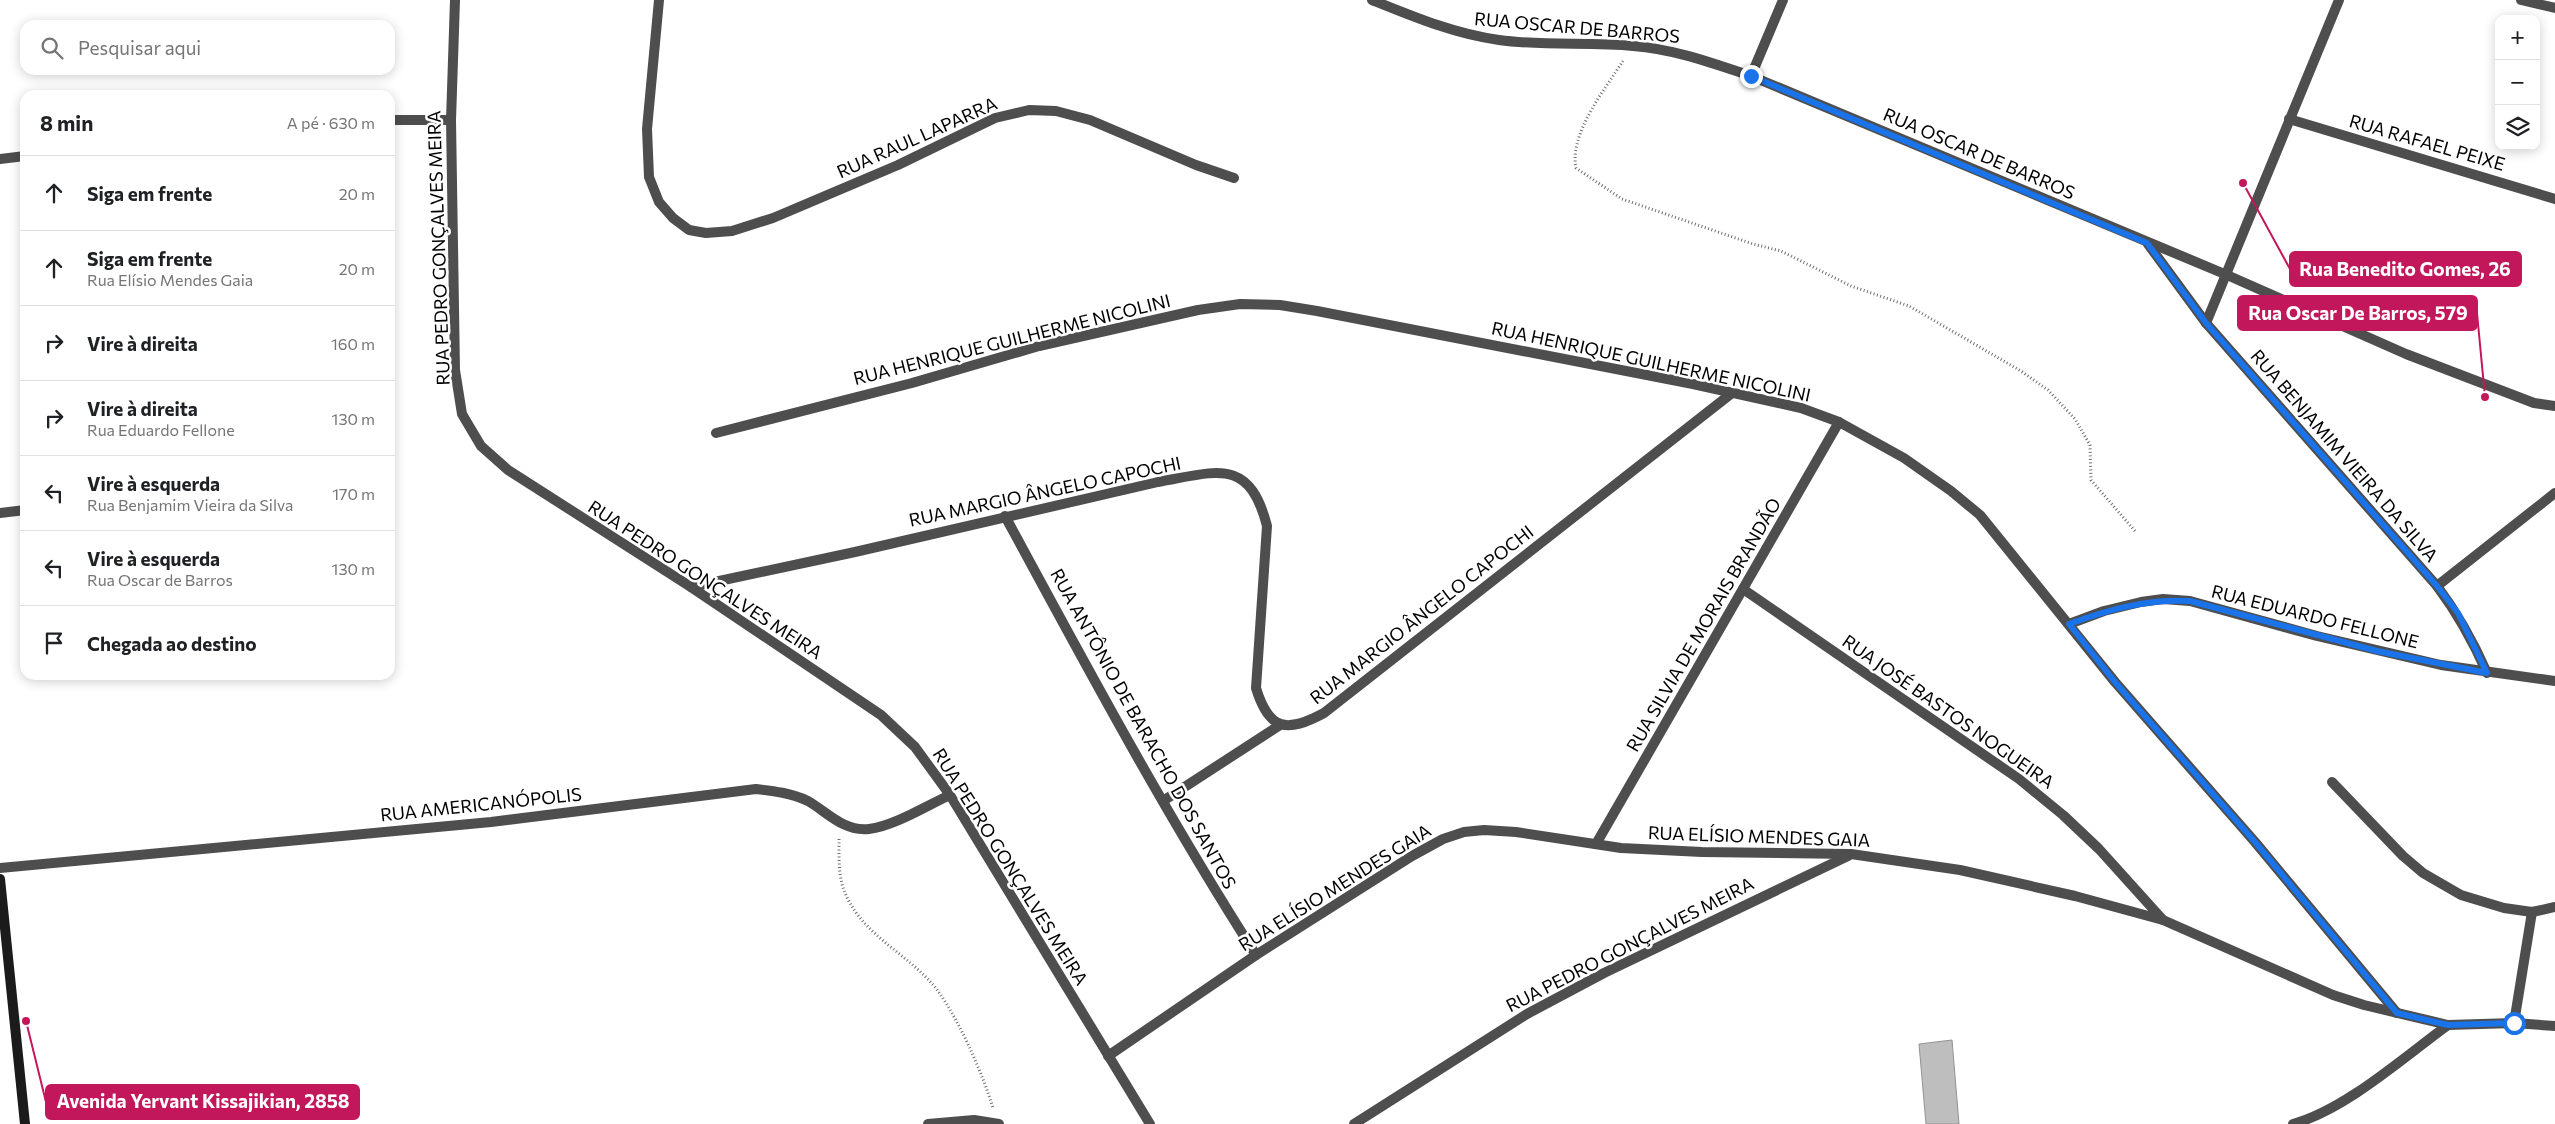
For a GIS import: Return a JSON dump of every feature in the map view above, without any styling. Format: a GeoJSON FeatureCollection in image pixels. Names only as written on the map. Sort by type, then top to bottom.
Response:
{"type":"FeatureCollection","features":[{"type":"Feature","properties":{"kind":"main road"},"geometry":{"type":"LineString","coordinates":[[0,879],[25,1124]]}},
{"type":"Feature","properties":{"kind":"street","name":"RUA PEDRO GONÇALVES MEIRA"},"geometry":{"type":"LineString","coordinates":[[455,0],[451,120],[455,370],[462,414],[481,446],[508,470],[690,587],[881,715],[915,748],[950,795],[1150,1124]]}},
{"type":"Feature","properties":{"kind":"street","name":"RUA RAUL LAPARRA"},"geometry":{"type":"LineString","coordinates":[[659,0],[647,129],[649,178],[659,202],[673,218],[689,230],[706,233],[732,231],[773,218],[898,165],[995,118],[1029,110],[1056,111],[1090,120],[1196,165],[1234,178]]}},
{"type":"Feature","properties":{"kind":"street","name":"RUA OSCAR DE BARROS"},"geometry":{"type":"LineString","coordinates":[[1372,0],[1420,20],[1464,33],[1500,40],[1633,46],[1688,54],[1751,76],[2227,276],[2406,354],[2534,403],[2555,406]]}},
{"type":"Feature","properties":{"kind":"street"},"geometry":{"type":"LineString","coordinates":[[1751,76],[1783,0]]}},
{"type":"Feature","properties":{"kind":"street"},"geometry":{"type":"LineString","coordinates":[[2206,323],[2227,276],[2289,119],[2339,0]]}},
{"type":"Feature","properties":{"kind":"street"},"geometry":{"type":"LineString","coordinates":[[2521,0],[2555,8]]}},
{"type":"Feature","properties":{"kind":"street","name":"RUA RAFAEL PEIXE"},"geometry":{"type":"LineString","coordinates":[[2289,119],[2555,199]]}},
{"type":"Feature","properties":{"kind":"street"},"geometry":{"type":"LineString","coordinates":[[395,120],[451,120]]}},
{"type":"Feature","properties":{"kind":"street"},"geometry":{"type":"LineString","coordinates":[[0,159],[20,157]]}},
{"type":"Feature","properties":{"kind":"street","name":"RUA BENJAMIM VIEIRA DA SILVA"},"geometry":{"type":"LineString","coordinates":[[2147,243],[2206,323],[2437,586],[2458,613],[2487,673]]}},
{"type":"Feature","properties":{"kind":"street","name":"RUA HENRIQUE GUILHERME NICOLINI"},"geometry":{"type":"LineString","coordinates":[[716,433],[912,382],[1039,346],[1198,310],[1240,304],[1280,305],[1316,310],[1801,408],[1839,422],[1904,458],[1952,491],[1980,516],[2115,682],[2255,842],[2397,1013]]}},
{"type":"Feature","properties":{"kind":"street","name":"RUA MARGIO ÂNGELO CAPOCHI"},"geometry":{"type":"LineString","coordinates":[[690,587],[855,552],[1005,516],[1205,474],[1230,474],[1243,479],[1253,489],[1262,505],[1267,526],[1256,688],[1262,707],[1270,718],[1280,725],[1296,725],[1324,713],[1732,393]]}},
{"type":"Feature","properties":{"kind":"street","name":"RUA SILVIA DE MORAIS BRANDÃO"},"geometry":{"type":"LineString","coordinates":[[1596,844],[1839,422]]}},
{"type":"Feature","properties":{"kind":"street"},"geometry":{"type":"LineString","coordinates":[[2437,586],[2555,493]]}},
{"type":"Feature","properties":{"kind":"street"},"geometry":{"type":"LineString","coordinates":[[0,512],[20,510]]}},
{"type":"Feature","properties":{"kind":"street","name":"RUA ANTÔNIO DE BARACHO DOS SANTOS"},"geometry":{"type":"LineString","coordinates":[[1005,516],[1104,699],[1201,869],[1256,955]]}},
{"type":"Feature","properties":{"kind":"street","name":"RUA JOSÉ BASTOS NOGUEIRA"},"geometry":{"type":"LineString","coordinates":[[1743,589],[2019,779],[2063,815],[2163,920]]}},
{"type":"Feature","properties":{"kind":"street","name":"RUA EDUARDO FELLONE"},"geometry":{"type":"LineString","coordinates":[[2069,624],[2104,611],[2141,602],[2163,599],[2190,601],[2377,651],[2487,673],[2555,682]]}},
{"type":"Feature","properties":{"kind":"street"},"geometry":{"type":"LineString","coordinates":[[1163,802],[1280,725]]}},
{"type":"Feature","properties":{"kind":"street"},"geometry":{"type":"LineString","coordinates":[[2332,782],[2368,822],[2424,873],[2461,895],[2504,908],[2532,912],[2555,907]]}},
{"type":"Feature","properties":{"kind":"street","name":"RUA AMERICANÓPOLIS"},"geometry":{"type":"LineString","coordinates":[[0,868],[491,822],[756,789],[783,792],[807,801],[839,823],[857,829],[877,827],[950,795]]}},
{"type":"Feature","properties":{"kind":"street","name":"RUA ELÍSIO MENDES GAIA"},"geometry":{"type":"LineString","coordinates":[[1108,1056],[1256,955],[1412,856],[1450,837],[1484,830],[1516,832],[1596,844],[1702,852],[1851,854],[1960,870],[2075,896],[2163,920],[2332,995],[2397,1013],[2448,1025],[2514,1023],[2555,1026]]}},
{"type":"Feature","properties":{"kind":"street","name":"RUA PEDRO GONÇALVES MEIRA"},"geometry":{"type":"LineString","coordinates":[[1354,1124],[1527,1014],[1707,922],[1851,854]]}},
{"type":"Feature","properties":{"kind":"street"},"geometry":{"type":"LineString","coordinates":[[2514,1023],[2532,912]]}},
{"type":"Feature","properties":{"kind":"street"},"geometry":{"type":"LineString","coordinates":[[2293,1124],[2322,1112],[2356,1092],[2448,1025]]}},
{"type":"Feature","properties":{"kind":"street"},"geometry":{"type":"LineString","coordinates":[[928,1124],[974,1120],[998,1123]]}},
{"type":"Feature","properties":{"kind":"path"},"geometry":{"type":"LineString","coordinates":[[1633,46],[1591,111],[1573,154],[1576,168],[1622,199],[1753,244],[1781,251],[1851,286],[1909,306],[2021,371],[2048,390],[2075,419],[2090,445],[2091,480],[2135,531]]}},
{"type":"Feature","properties":{"kind":"path"},"geometry":{"type":"LineString","coordinates":[[839,823],[840,866],[845,895],[863,924],[921,972],[938,992],[983,1075],[998,1123]]}},
{"type":"Feature","properties":{"kind":"building"},"geometry":{"type":"Polygon","coordinates":[[[1952,1040],[1959,1124],[1926,1124],[1919,1044],[1952,1040]]]}},
{"type":"Feature","properties":{"kind":"place","name":"Rua Benedito Gomes, 26"},"geometry":{"type":"Point","coordinates":[2243,183]}},
{"type":"Feature","properties":{"kind":"place","name":"Rua Oscar De Barros, 579"},"geometry":{"type":"Point","coordinates":[2485,397]}},
{"type":"Feature","properties":{"kind":"place","name":"Avenida Yervant Kissajikian, 2858"},"geometry":{"type":"Point","coordinates":[26,1021]}},
{"type":"Feature","properties":{"kind":"route"},"geometry":{"type":"LineString","coordinates":[[1751,76],[2147,243],[2206,323],[2406,553],[2437,586],[2458,613],[2487,673],[2377,651],[2190,601],[2163,599],[2141,602],[2104,611],[2069,624],[2115,682],[2255,842],[2397,1013],[2448,1025],[2514,1023]]}}]}
